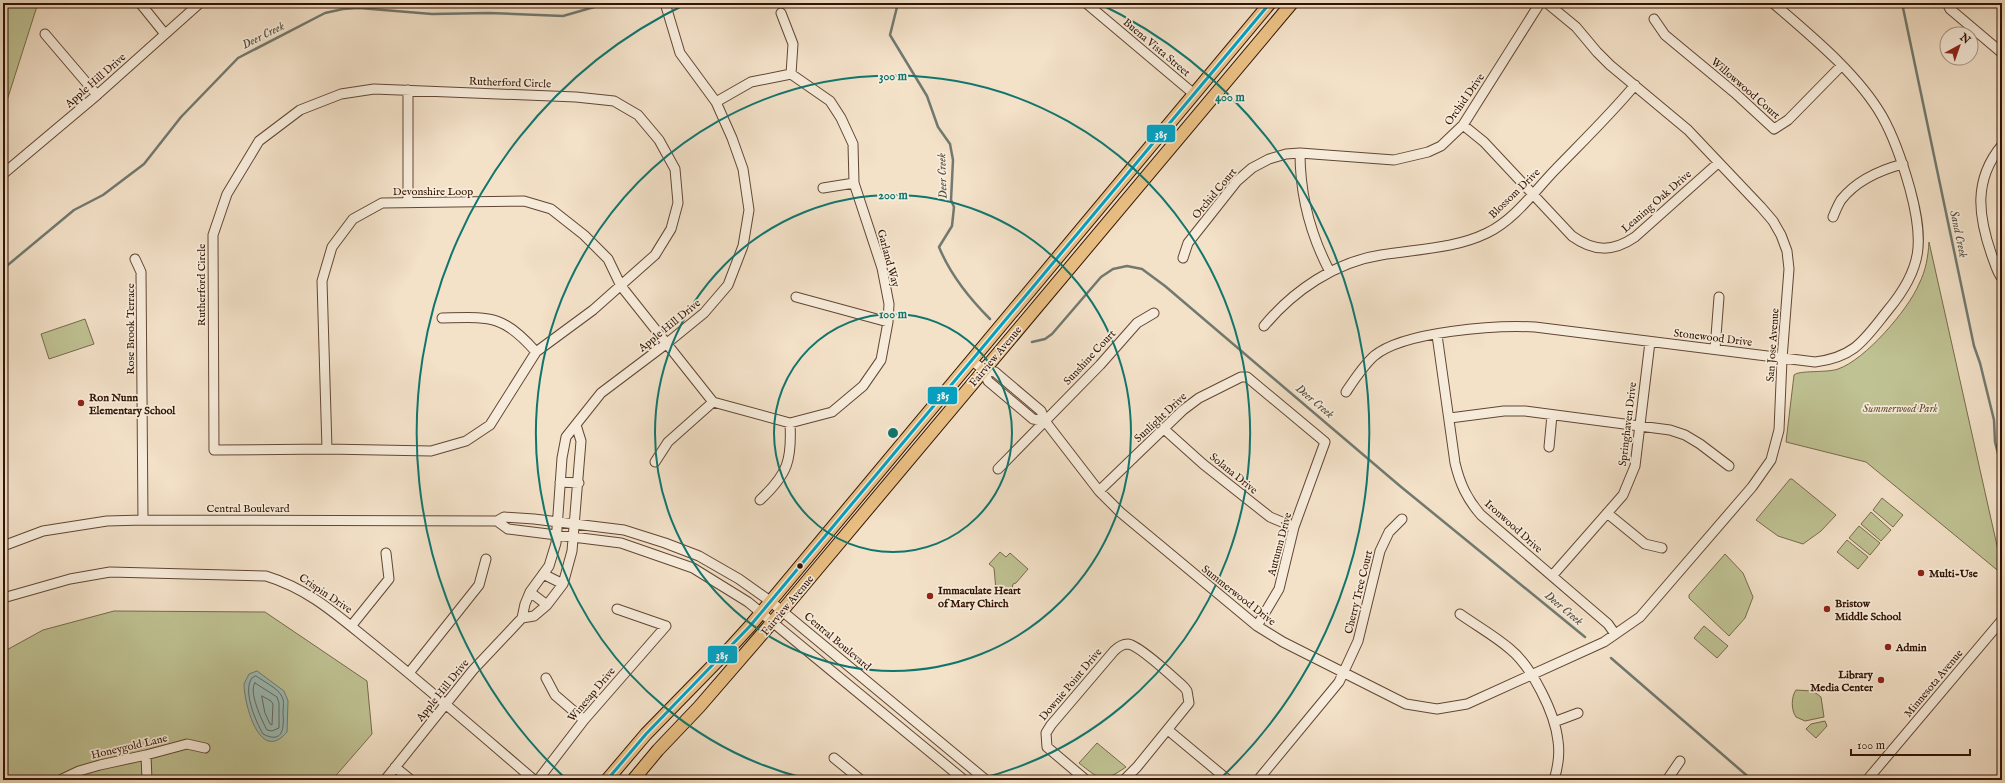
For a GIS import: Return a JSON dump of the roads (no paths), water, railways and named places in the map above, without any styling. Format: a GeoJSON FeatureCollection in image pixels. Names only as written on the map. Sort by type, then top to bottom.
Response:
{"type":"FeatureCollection","features":[{"type":"Feature","properties":{"kind":"main road","name":"Fairview Avenue"},"geometry":{"type":"LineString","coordinates":[[607,780],[646,734],[730,648],[972,361],[1270,3]]}},
{"type":"Feature","properties":{"kind":"main road","name":"Fairview Avenue"},"geometry":{"type":"LineString","coordinates":[[633,780],[782,611],[1292,3]]}},
{"type":"Feature","properties":{"kind":"street"},"geometry":{"type":"LineString","coordinates":[[140,3],[165,34]]}},
{"type":"Feature","properties":{"kind":"street","name":"Apple Hill Drive"},"geometry":{"type":"LineString","coordinates":[[3,174],[97,95],[200,3]]}},
{"type":"Feature","properties":{"kind":"street","name":"Apple Hill Drive"},"geometry":{"type":"LineString","coordinates":[[385,780],[473,670],[522,618],[525,604],[530,592],[549,566],[556,543],[562,458],[566,438],[600,393],[666,344],[704,313],[728,285],[743,246],[749,210],[743,169],[732,138],[716,102],[680,53],[665,3]]}},
{"type":"Feature","properties":{"kind":"street","name":"Buena Vista Street"},"geometry":{"type":"LineString","coordinates":[[1086,3],[1194,94]]}},
{"type":"Feature","properties":{"kind":"street","name":"Orchid Drive"},"geometry":{"type":"LineString","coordinates":[[1300,153],[1404,159],[1428,152],[1441,146],[1463,125],[1540,3]]}},
{"type":"Feature","properties":{"kind":"street","name":"San Jose Avenue"},"geometry":{"type":"LineString","coordinates":[[1532,676],[1604,642],[1640,617],[1752,487],[1771,460],[1779,430],[1782,358],[1789,281],[1787,251],[1781,235],[1773,221],[1688,130],[1610,65],[1596,52],[1576,27],[1547,3]]}},
{"type":"Feature","properties":{"kind":"street"},"geometry":{"type":"LineString","coordinates":[[1947,3],[1950,9],[2002,53]]}},
{"type":"Feature","properties":{"kind":"street","name":"Stonewood Drive"},"geometry":{"type":"LineString","coordinates":[[1346,392],[1374,357],[1388,347],[1404,340],[1490,327],[1514,326],[1815,362],[1843,356],[1858,346],[1905,288],[1913,273],[1919,234],[1903,164],[1882,115],[1867,94],[1841,66],[1775,4]]}},
{"type":"Feature","properties":{"kind":"street"},"geometry":{"type":"LineString","coordinates":[[716,102],[751,82],[791,74],[793,44],[781,13]]}},
{"type":"Feature","properties":{"kind":"street","name":"Willowwood Court"},"geometry":{"type":"LineString","coordinates":[[1654,19],[1665,35],[1735,93],[1774,130],[1788,120],[1841,66]]}},
{"type":"Feature","properties":{"kind":"street"},"geometry":{"type":"LineString","coordinates":[[45,34],[97,95]]}},
{"type":"Feature","properties":{"kind":"street","name":"Garland Way"},"geometry":{"type":"LineString","coordinates":[[713,402],[790,422],[832,412],[863,386],[881,360],[888,322],[888,304],[882,268],[854,183],[853,144],[841,118],[830,101],[791,74]]}},
{"type":"Feature","properties":{"kind":"street","name":"Blossom Drive"},"geometry":{"type":"LineString","coordinates":[[1264,326],[1288,300],[1330,272],[1379,255],[1450,246],[1488,232],[1500,225],[1533,193],[1635,85]]}},
{"type":"Feature","properties":{"kind":"street","name":"Rutherford Circle"},"geometry":{"type":"LineString","coordinates":[[374,89],[408,90],[584,98],[614,101],[638,115],[659,140],[675,169],[678,203],[671,229],[655,255],[622,286],[593,310],[536,352],[490,425],[466,441],[431,451],[327,449],[214,450],[213,235],[227,194],[259,141],[300,110],[341,94],[374,89]]}},
{"type":"Feature","properties":{"kind":"street"},"geometry":{"type":"LineString","coordinates":[[408,90],[408,202]]}},
{"type":"Feature","properties":{"kind":"street","name":"Leaning Oak Drive"},"geometry":{"type":"LineString","coordinates":[[1463,125],[1484,142],[1572,236],[1583,244],[1596,248],[1612,248],[1626,243],[1635,237],[1718,163]]}},
{"type":"Feature","properties":{"kind":"street"},"geometry":{"type":"LineString","coordinates":[[2002,145],[1996,152],[1983,179],[1980,208],[1989,246],[2002,278]]}},
{"type":"Feature","properties":{"kind":"street"},"geometry":{"type":"LineString","coordinates":[[1300,153],[1300,180],[1306,210],[1318,249],[1330,272]]}},
{"type":"Feature","properties":{"kind":"street","name":"Orchid Court"},"geometry":{"type":"LineString","coordinates":[[1183,258],[1188,243],[1237,181],[1252,168],[1264,161],[1286,154],[1300,153]]}},
{"type":"Feature","properties":{"kind":"street"},"geometry":{"type":"LineString","coordinates":[[1833,217],[1841,200],[1858,186],[1874,174],[1903,164]]}},
{"type":"Feature","properties":{"kind":"street"},"geometry":{"type":"LineString","coordinates":[[823,188],[854,183]]}},
{"type":"Feature","properties":{"kind":"street","name":"Devonshire Loop"},"geometry":{"type":"LineString","coordinates":[[327,449],[322,282],[332,247],[353,219],[382,203],[524,201],[551,209],[584,234],[608,260],[622,286],[666,344]]}},
{"type":"Feature","properties":{"kind":"street","name":"Rose Brook Terrace"},"geometry":{"type":"LineString","coordinates":[[135,259],[141,272],[142,520]]}},
{"type":"Feature","properties":{"kind":"street"},"geometry":{"type":"LineString","coordinates":[[796,297],[888,322]]}},
{"type":"Feature","properties":{"kind":"street"},"geometry":{"type":"LineString","coordinates":[[1714,349],[1719,297]]}},
{"type":"Feature","properties":{"kind":"street","name":"Sunshine Court"},"geometry":{"type":"LineString","coordinates":[[998,469],[1100,365],[1137,323],[1154,313]]}},
{"type":"Feature","properties":{"kind":"street"},"geometry":{"type":"LineString","coordinates":[[442,318],[486,318],[508,324],[525,339],[536,352]]}},
{"type":"Feature","properties":{"kind":"street","name":"Ironwood Drive"},"geometry":{"type":"LineString","coordinates":[[1437,335],[1456,464],[1460,483],[1470,501],[1481,515],[1608,624],[1615,634]]}},
{"type":"Feature","properties":{"kind":"street","name":"Springhaven Drive"},"geometry":{"type":"LineString","coordinates":[[1552,576],[1623,495],[1630,481],[1635,466],[1650,342]]}},
{"type":"Feature","properties":{"kind":"street"},"geometry":{"type":"LineString","coordinates":[[655,462],[668,442],[713,402],[666,344]]}},
{"type":"Feature","properties":{"kind":"street","name":"Summerwood Drive"},"geometry":{"type":"LineString","coordinates":[[972,361],[984,370],[995,372],[1041,411],[1045,421],[1099,491],[1120,512],[1256,626],[1283,642],[1406,704],[1437,709],[1467,704],[1532,676]]}},
{"type":"Feature","properties":{"kind":"street","name":"Sunlight Drive"},"geometry":{"type":"LineString","coordinates":[[1099,491],[1183,410],[1198,398],[1241,376],[1247,377],[1325,442]]}},
{"type":"Feature","properties":{"kind":"street"},"geometry":{"type":"LineString","coordinates":[[1450,418],[1504,411],[1525,411],[1663,428],[1685,435],[1700,444],[1729,466]]}},
{"type":"Feature","properties":{"kind":"street"},"geometry":{"type":"LineString","coordinates":[[1549,447],[1552,415]]}},
{"type":"Feature","properties":{"kind":"street"},"geometry":{"type":"LineString","coordinates":[[760,500],[775,486],[786,467],[792,447],[790,422]]}},
{"type":"Feature","properties":{"kind":"street","name":"Apple Hill Drive"},"geometry":{"type":"LineString","coordinates":[[522,618],[534,616],[547,605],[563,584],[572,551],[576,523],[582,441],[576,426]]}},
{"type":"Feature","properties":{"kind":"street","name":"Solana Drive"},"geometry":{"type":"LineString","coordinates":[[1164,429],[1203,464],[1270,517],[1294,527]]}},
{"type":"Feature","properties":{"kind":"street","name":"Autumn Drive"},"geometry":{"type":"LineString","coordinates":[[1256,626],[1279,589],[1294,527],[1325,442]]}},
{"type":"Feature","properties":{"kind":"street"},"geometry":{"type":"LineString","coordinates":[[562,458],[580,461]]}},
{"type":"Feature","properties":{"kind":"street"},"geometry":{"type":"LineString","coordinates":[[560,482],[579,483]]}},
{"type":"Feature","properties":{"kind":"street"},"geometry":{"type":"LineString","coordinates":[[1607,513],[1645,544],[1662,548]]}},
{"type":"Feature","properties":{"kind":"street","name":"Central Boulevard"},"geometry":{"type":"LineString","coordinates":[[3,546],[43,530],[108,521],[142,520],[497,521],[504,517],[576,523],[624,530],[699,556],[739,579],[770,601],[986,780]]}},
{"type":"Feature","properties":{"kind":"street","name":"Cherry Tree Court"},"geometry":{"type":"LineString","coordinates":[[1258,780],[1327,697],[1344,674],[1358,641],[1380,551],[1389,532],[1402,519]]}},
{"type":"Feature","properties":{"kind":"street","name":"Central Boulevard"},"geometry":{"type":"LineString","coordinates":[[497,521],[508,529],[621,543],[693,568],[732,591],[760,612],[964,780]]}},
{"type":"Feature","properties":{"kind":"street"},"geometry":{"type":"LineString","coordinates":[[352,625],[389,579],[386,553]]}},
{"type":"Feature","properties":{"kind":"street"},"geometry":{"type":"LineString","coordinates":[[409,673],[479,585],[486,559]]}},
{"type":"Feature","properties":{"kind":"street","name":"Crispin Drive"},"geometry":{"type":"LineString","coordinates":[[3,598],[70,579],[110,572],[266,576],[289,583],[311,596],[352,625],[534,780]]}},
{"type":"Feature","properties":{"kind":"street"},"geometry":{"type":"LineString","coordinates":[[543,574],[563,584]]}},
{"type":"Feature","properties":{"kind":"street"},"geometry":{"type":"LineString","coordinates":[[530,592],[547,605]]}},
{"type":"Feature","properties":{"kind":"street","name":"Winesap Drive"},"geometry":{"type":"LineString","coordinates":[[538,780],[584,720],[666,626],[617,610]]}},
{"type":"Feature","properties":{"kind":"street"},"geometry":{"type":"LineString","coordinates":[[1460,614],[1510,649],[1532,676],[1554,722],[1559,751],[1558,764],[1554,780]]}},
{"type":"Feature","properties":{"kind":"street","name":"Minnesota Avenue"},"geometry":{"type":"LineString","coordinates":[[1867,780],[2002,620]]}},
{"type":"Feature","properties":{"kind":"street","name":"Downie Point Drive"},"geometry":{"type":"LineString","coordinates":[[1086,780],[1048,747],[1046,733],[1051,725],[1114,651],[1122,645],[1128,644],[1142,652],[1187,691],[1189,697],[1188,706],[1168,730]]}},
{"type":"Feature","properties":{"kind":"street"},"geometry":{"type":"LineString","coordinates":[[546,678],[556,695],[584,720]]}},
{"type":"Feature","properties":{"kind":"street"},"geometry":{"type":"LineString","coordinates":[[1554,722],[1578,713]]}},
{"type":"Feature","properties":{"kind":"street"},"geometry":{"type":"LineString","coordinates":[[1124,780],[1168,730],[1228,780]]}},
{"type":"Feature","properties":{"kind":"street","name":"Honeygold Lane"},"geometry":{"type":"LineString","coordinates":[[60,780],[79,771],[100,765],[187,744],[205,748]]}},
{"type":"Feature","properties":{"kind":"street"},"geometry":{"type":"LineString","coordinates":[[146,755],[147,780]]}},
{"type":"Feature","properties":{"kind":"street"},"geometry":{"type":"LineString","coordinates":[[834,758],[861,780]]}},
{"type":"Feature","properties":{"kind":"street"},"geometry":{"type":"LineString","coordinates":[[1667,780],[1680,761]]}},
{"type":"Feature","properties":{"kind":"street"},"geometry":{"type":"LineString","coordinates":[[395,767],[411,780]]}},
{"type":"Feature","properties":{"kind":"water"},"geometry":{"type":"Polygon","coordinates":[[[257,671],[284,691],[288,701],[287,732],[277,740],[268,741],[261,736],[250,716],[244,684],[249,674],[257,671]]]}},
{"type":"Feature","properties":{"kind":"waterway","name":"Deer Creek"},"geometry":{"type":"LineString","coordinates":[[3,269],[74,210],[103,195],[144,164],[181,117],[238,58],[325,13],[343,9],[359,8],[432,14],[489,13],[563,16],[608,3]]}},
{"type":"Feature","properties":{"kind":"waterway","name":"Deer Creek"},"geometry":{"type":"LineString","coordinates":[[898,3],[890,35],[927,96],[938,127],[950,144],[953,160],[951,200],[954,207],[952,226],[939,247],[961,286],[990,319]]}},
{"type":"Feature","properties":{"kind":"waterway","name":"Sand Creek"},"geometry":{"type":"LineString","coordinates":[[1902,3],[1974,346],[1980,363],[1994,420],[1995,442],[2002,469]]}},
{"type":"Feature","properties":{"kind":"waterway","name":"Deer Creek"},"geometry":{"type":"LineString","coordinates":[[1032,342],[1045,339],[1052,334],[1101,277],[1113,269],[1127,266],[1142,269],[1165,286],[1400,486],[1585,637]]}},
{"type":"Feature","properties":{"kind":"waterway","name":"Deer Creek"},"geometry":{"type":"LineString","coordinates":[[1611,658],[1752,780]]}},
{"type":"Feature","properties":{"kind":"place","name":"Ron Nunn Elementary School"},"geometry":{"type":"Point","coordinates":[81,403]}},
{"type":"Feature","properties":{"kind":"place","name":"Multi-Use"},"geometry":{"type":"Point","coordinates":[1921,573]}},
{"type":"Feature","properties":{"kind":"place","name":"Immaculate Heart of Mary Chirch"},"geometry":{"type":"Point","coordinates":[930,596]}},
{"type":"Feature","properties":{"kind":"place","name":"Bristow Middle School"},"geometry":{"type":"Point","coordinates":[1827,609]}},
{"type":"Feature","properties":{"kind":"place","name":"Admin"},"geometry":{"type":"Point","coordinates":[1888,647]}},
{"type":"Feature","properties":{"kind":"place","name":"Library Media Center"},"geometry":{"type":"Point","coordinates":[1881,680]}},
{"type":"Feature","properties":{"kind":"park label","name":"Summerwood Park"},"geometry":{"type":"Point","coordinates":[1900,408]}}]}
